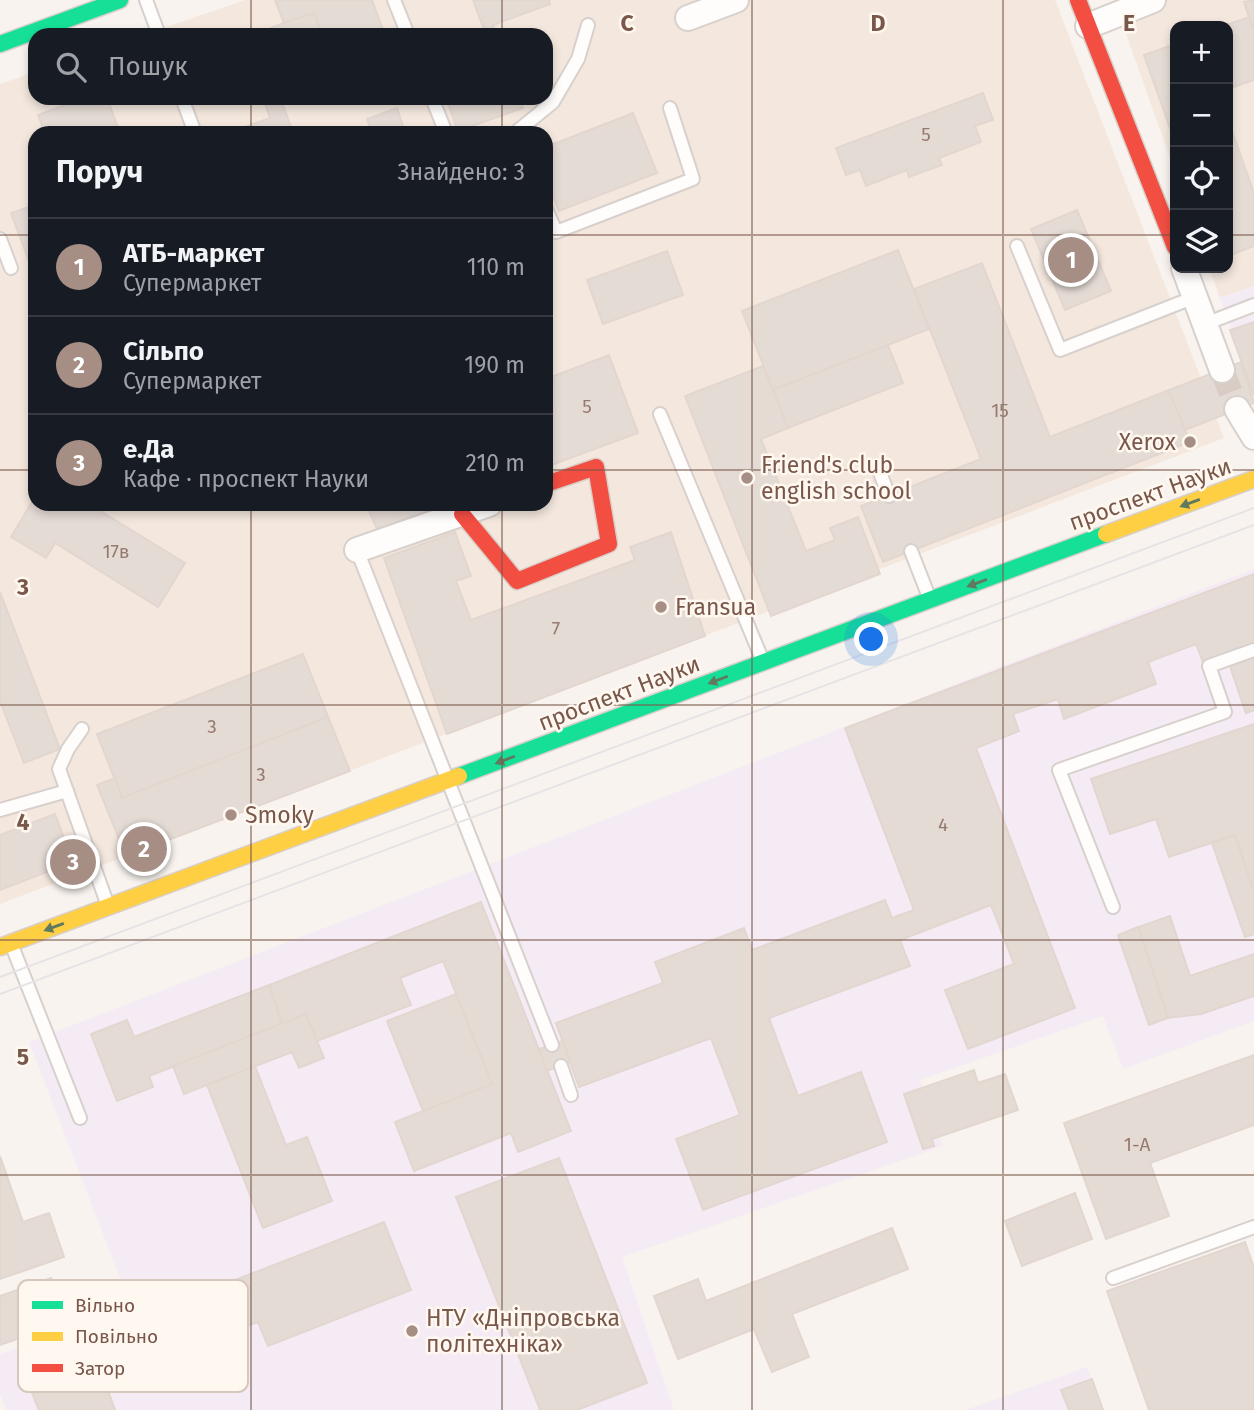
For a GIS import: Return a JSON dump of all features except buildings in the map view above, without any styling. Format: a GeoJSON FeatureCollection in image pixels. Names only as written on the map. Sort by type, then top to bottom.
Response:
{"type":"FeatureCollection","features":[{"type":"Feature","properties":{"kind":"main road"},"geometry":{"type":"LineString","coordinates":[[36,28],[70,13],[121,0]]}},
{"type":"Feature","properties":{"kind":"main road"},"geometry":{"type":"LineString","coordinates":[[1078,0],[1170,234]]}},
{"type":"Feature","properties":{"kind":"main road"},"geometry":{"type":"LineString","coordinates":[[0,44],[28,32]]}},
{"type":"Feature","properties":{"kind":"main road"},"geometry":{"type":"LineString","coordinates":[[462,514],[517,581],[609,544],[596,467],[553,482]]}},
{"type":"Feature","properties":{"kind":"main road","name":"проспект Науки"},"geometry":{"type":"LineString","coordinates":[[5,945],[1254,479]]}},
{"type":"Feature","properties":{"kind":"street"},"geometry":{"type":"LineString","coordinates":[[688,18],[736,0]]}},
{"type":"Feature","properties":{"kind":"street"},"geometry":{"type":"LineString","coordinates":[[1088,26],[1153,0]]}},
{"type":"Feature","properties":{"kind":"street"},"geometry":{"type":"LineString","coordinates":[[1186,273],[1222,370]]}},
{"type":"Feature","properties":{"kind":"street"},"geometry":{"type":"LineString","coordinates":[[1237,409],[1254,438]]}},
{"type":"Feature","properties":{"kind":"street"},"geometry":{"type":"LineString","coordinates":[[357,550],[470,511]]}},
{"type":"Feature","properties":{"kind":"lane"},"geometry":{"type":"LineString","coordinates":[[146,0],[156,28]]}},
{"type":"Feature","properties":{"kind":"lane"},"geometry":{"type":"LineString","coordinates":[[394,0],[405,28]]}},
{"type":"Feature","properties":{"kind":"lane"},"geometry":{"type":"LineString","coordinates":[[553,102],[578,59],[588,25]]}},
{"type":"Feature","properties":{"kind":"lane"},"geometry":{"type":"LineString","coordinates":[[185,105],[192,126]]}},
{"type":"Feature","properties":{"kind":"lane"},"geometry":{"type":"LineString","coordinates":[[435,105],[443,126]]}},
{"type":"Feature","properties":{"kind":"lane"},"geometry":{"type":"LineString","coordinates":[[524,126],[549,105]]}},
{"type":"Feature","properties":{"kind":"lane"},"geometry":{"type":"LineString","coordinates":[[553,225],[556,232],[693,179],[670,108]]}},
{"type":"Feature","properties":{"kind":"lane"},"geometry":{"type":"LineString","coordinates":[[0,239],[11,268]]}},
{"type":"Feature","properties":{"kind":"lane"},"geometry":{"type":"LineString","coordinates":[[1017,246],[1060,350],[1195,297]]}},
{"type":"Feature","properties":{"kind":"lane"},"geometry":{"type":"LineString","coordinates":[[1205,324],[1254,305]]}},
{"type":"Feature","properties":{"kind":"lane"},"geometry":{"type":"LineString","coordinates":[[660,414],[764,663]]}},
{"type":"Feature","properties":{"kind":"lane"},"geometry":{"type":"LineString","coordinates":[[877,465],[889,495]]}},
{"type":"Feature","properties":{"kind":"lane"},"geometry":{"type":"LineString","coordinates":[[357,550],[552,1045]]}},
{"type":"Feature","properties":{"kind":"lane"},"geometry":{"type":"LineString","coordinates":[[911,551],[930,600]]}},
{"type":"Feature","properties":{"kind":"lane"},"geometry":{"type":"LineString","coordinates":[[1114,907],[1059,770],[1225,712],[1209,666],[1254,650]]}},
{"type":"Feature","properties":{"kind":"lane"},"geometry":{"type":"LineString","coordinates":[[82,729],[68,749],[59,769],[109,907]]}},
{"type":"Feature","properties":{"kind":"lane"},"geometry":{"type":"LineString","coordinates":[[0,810],[67,791]]}},
{"type":"Feature","properties":{"kind":"lane"},"geometry":{"type":"LineString","coordinates":[[5,945],[80,1118]]}},
{"type":"Feature","properties":{"kind":"lane"},"geometry":{"type":"LineString","coordinates":[[561,1066],[571,1095]]}},
{"type":"Feature","properties":{"kind":"lane"},"geometry":{"type":"LineString","coordinates":[[1112,1278],[1254,1227]]}},
{"type":"Feature","properties":{"kind":"shaded area"},"geometry":{"type":"Polygon","coordinates":[[[245,0],[1055,0],[1224,438],[0,904],[0,84],[28,74],[28,105],[553,105],[553,28],[163,28],[245,0]]]}},
{"type":"Feature","properties":{"kind":"shaded area"},"geometry":{"type":"Polygon","coordinates":[[[1156,0],[1254,0],[1254,286],[1220,298],[1211,273],[1233,273],[1233,21],[1170,21],[1170,158],[1119,14],[1156,0]]]}},
{"type":"Feature","properties":{"kind":"shaded area"},"geometry":{"type":"Polygon","coordinates":[[[1254,286],[1254,390],[1220,298],[1254,286]]]}},
{"type":"Feature","properties":{"kind":"shaded area"},"geometry":{"type":"Polygon","coordinates":[[[1254,569],[1254,1021],[1123,1069],[1103,1016],[920,1080],[943,1146],[622,1257],[674,1410],[6,1410],[0,1394],[0,1354],[18,1348],[18,1392],[248,1392],[248,1280],[121,1280],[29,1042],[1254,569]]]}},
{"type":"Feature","properties":{"kind":"shaded area"},"geometry":{"type":"Polygon","coordinates":[[[1087,1367],[1103,1410],[966,1410],[1087,1367]]]}},
{"type":"Feature","properties":{"kind":"tunnel"},"geometry":{"type":"LineString","coordinates":[[1222,370],[1237,409]]}},
{"type":"Feature","properties":{"kind":"tram line"},"geometry":{"type":"LineString","coordinates":[[0,977],[1254,508]]}},
{"type":"Feature","properties":{"kind":"tram line"},"geometry":{"type":"LineString","coordinates":[[0,994],[1254,525]]}},
{"type":"Feature","properties":{"kind":"traffic: fast"},"geometry":{"type":"LineString","coordinates":[[44,28],[120,0]]}},
{"type":"Feature","properties":{"kind":"traffic: fast"},"geometry":{"type":"LineString","coordinates":[[0,44],[28,34]]}},
{"type":"Feature","properties":{"kind":"traffic: fast"},"geometry":{"type":"LineString","coordinates":[[459,776],[1106,534]]}},
{"type":"Feature","properties":{"kind":"traffic: slow"},"geometry":{"type":"LineString","coordinates":[[1106,534],[1254,479]]}},
{"type":"Feature","properties":{"kind":"traffic: slow"},"geometry":{"type":"LineString","coordinates":[[0,947],[459,776]]}},
{"type":"Feature","properties":{"kind":"traffic: jam"},"geometry":{"type":"LineString","coordinates":[[1078,0],[1170,234]]}},
{"type":"Feature","properties":{"kind":"traffic: jam"},"geometry":{"type":"LineString","coordinates":[[462,514],[517,581],[609,544],[596,467],[553,482]]}},
{"type":"Feature","properties":{"kind":"place","name":"АТБ-маркет"},"geometry":{"type":"Point","coordinates":[1071,260]}},
{"type":"Feature","properties":{"kind":"place","name":"Xerox"},"geometry":{"type":"Point","coordinates":[1190,442]}},
{"type":"Feature","properties":{"kind":"place","name":"Friend's club english school"},"geometry":{"type":"Point","coordinates":[747,478]}},
{"type":"Feature","properties":{"kind":"place","name":"Fransua"},"geometry":{"type":"Point","coordinates":[661,607]}},
{"type":"Feature","properties":{"kind":"place","name":"Smoky"},"geometry":{"type":"Point","coordinates":[231,815]}},
{"type":"Feature","properties":{"kind":"place","name":"Сільпо"},"geometry":{"type":"Point","coordinates":[144,849]}},
{"type":"Feature","properties":{"kind":"place","name":"е.Да"},"geometry":{"type":"Point","coordinates":[73,862]}},
{"type":"Feature","properties":{"kind":"place","name":"НТУ «Дніпровська політехніка»"},"geometry":{"type":"Point","coordinates":[412,1331]}}]}
